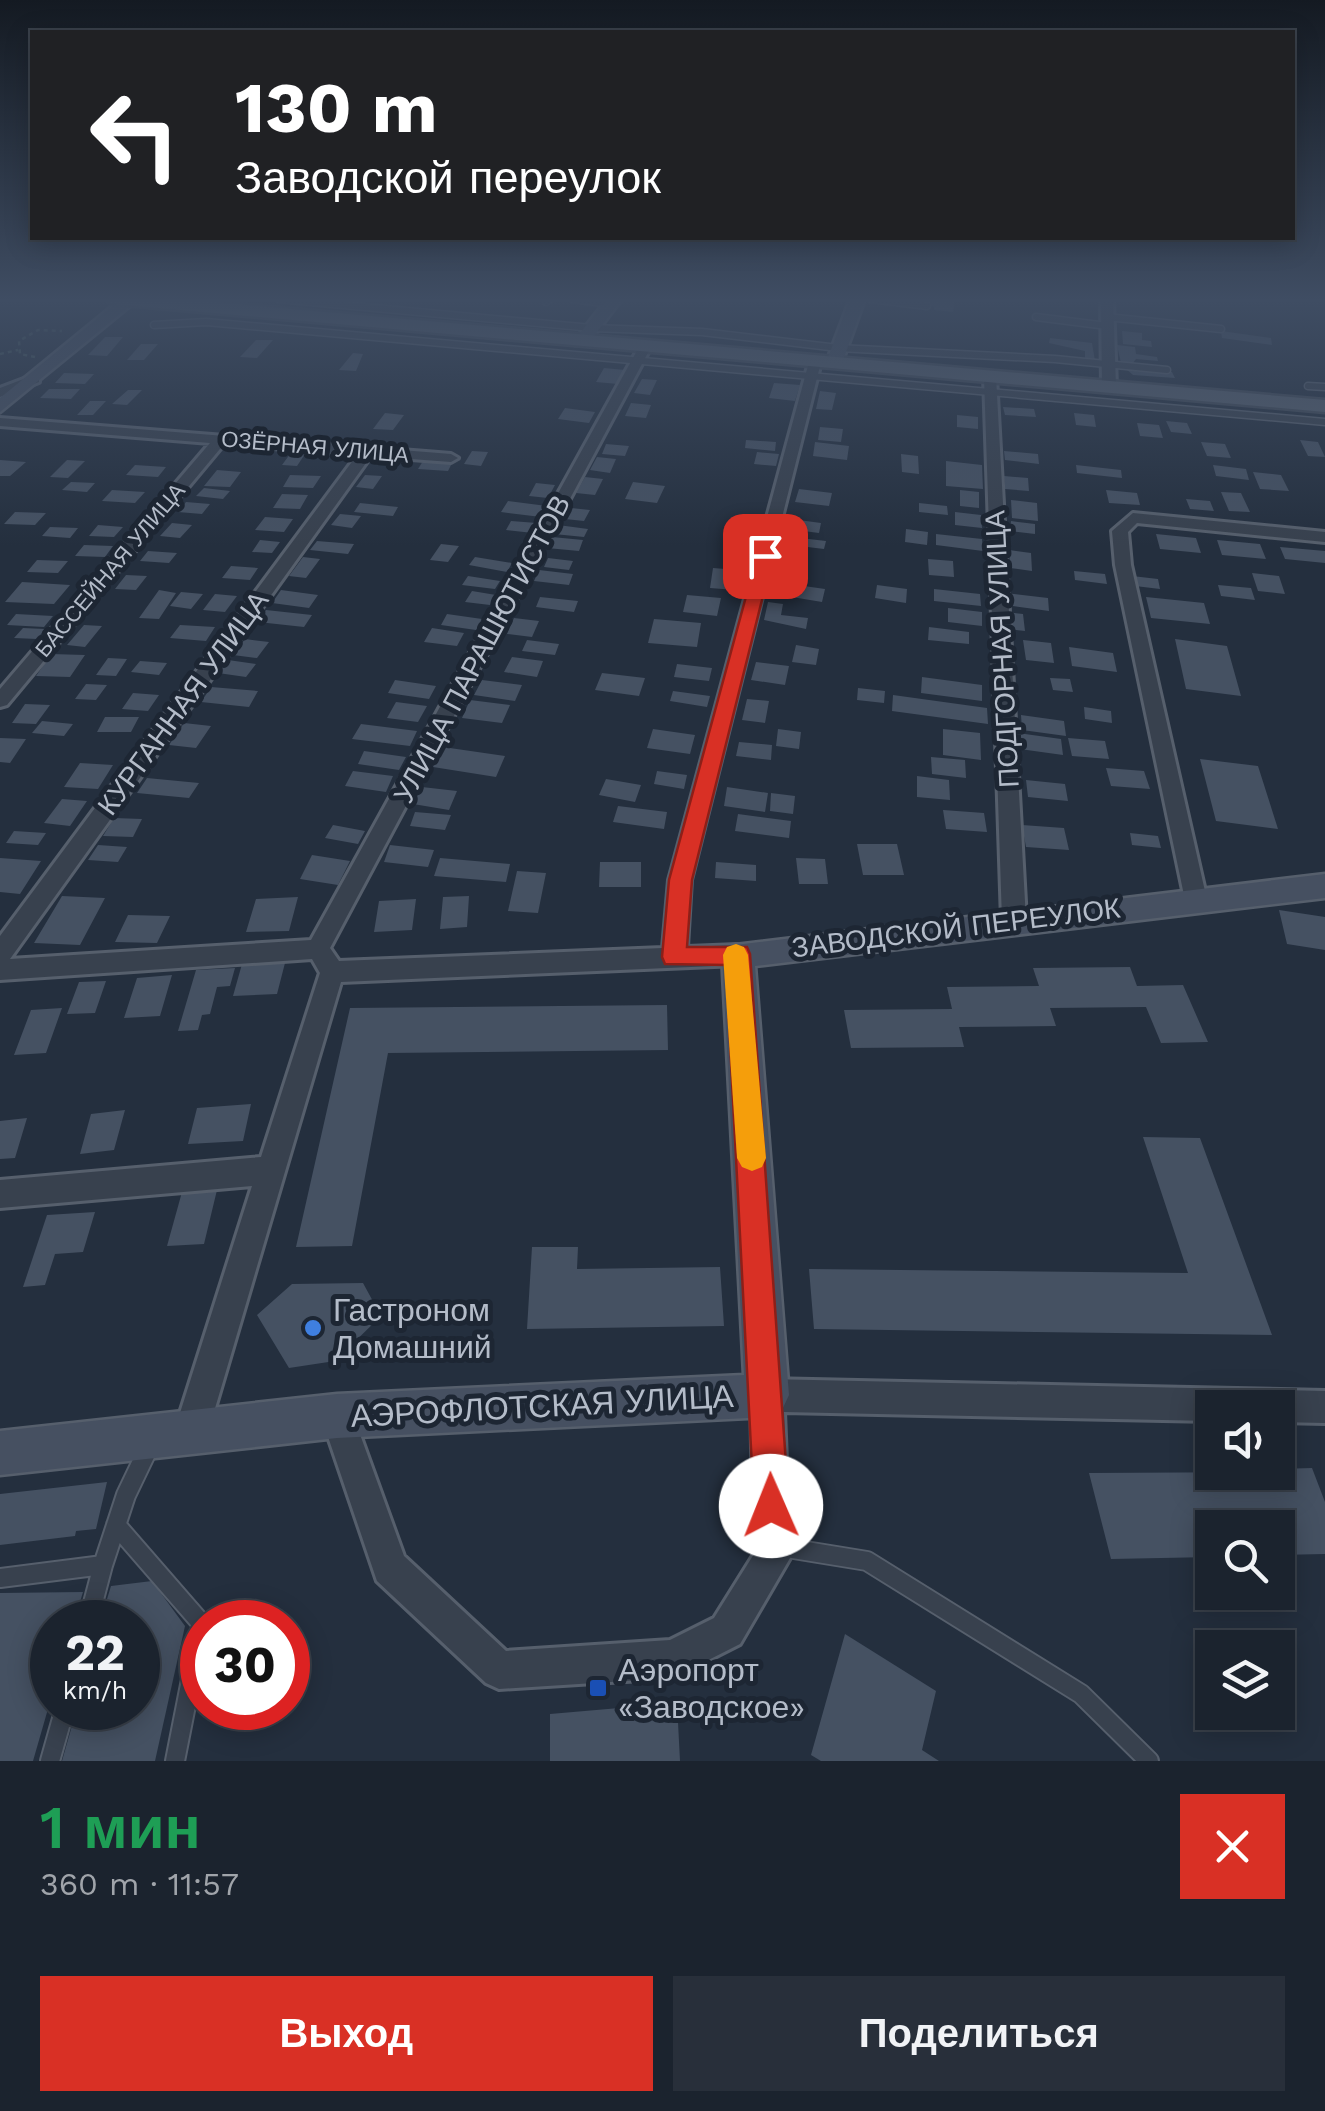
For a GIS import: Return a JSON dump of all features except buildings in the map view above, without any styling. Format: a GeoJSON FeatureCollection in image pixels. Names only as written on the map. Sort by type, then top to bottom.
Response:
{"type":"FeatureCollection","features":[{"type":"Feature","properties":{"kind":"main road"},"geometry":{"type":"LineString","coordinates":[[963,381],[990,385],[1040,381]]}},
{"type":"Feature","properties":{"kind":"main road"},"geometry":{"type":"LineString","coordinates":[[1145,381],[1325,406]]}},
{"type":"Feature","properties":{"kind":"street"},"geometry":{"type":"LineString","coordinates":[[0,393],[29,381]]}},
{"type":"Feature","properties":{"kind":"street"},"geometry":{"type":"LineString","coordinates":[[0,407],[31,381]]}},
{"type":"Feature","properties":{"kind":"street","name":"УЛИЦА ПАРАШЮТИСТОВ"},"geometry":{"type":"LineString","coordinates":[[173,1434],[272,1170],[325,961],[628,381]]}},
{"type":"Feature","properties":{"kind":"street"},"geometry":{"type":"LineString","coordinates":[[674,957],[680,880],[820,381]]}},
{"type":"Feature","properties":{"kind":"street","name":"ПОДГОРНАЯ УЛИЦА"},"geometry":{"type":"LineString","coordinates":[[990,385],[1014,920]]}},
{"type":"Feature","properties":{"kind":"street","name":"ОЗЁРНАЯ УЛИЦА"},"geometry":{"type":"LineString","coordinates":[[0,422],[451,458]]}},
{"type":"Feature","properties":{"kind":"street","name":"БАССЕЙНАЯ УЛИЦА"},"geometry":{"type":"LineString","coordinates":[[0,701],[221,439]]}},
{"type":"Feature","properties":{"kind":"street","name":"КУРГАННАЯ УЛИЦА"},"geometry":{"type":"LineString","coordinates":[[0,954],[366,453]]}},
{"type":"Feature","properties":{"kind":"street"},"geometry":{"type":"LineString","coordinates":[[1196,900],[1123,565],[1120,531],[1133,518],[1325,536]]}},
{"type":"Feature","properties":{"kind":"street","name":"ЗАВОДСКОЙ ПЕРЕУЛОК"},"geometry":{"type":"LineString","coordinates":[[0,970],[738,954],[1325,886]]}},
{"type":"Feature","properties":{"kind":"street"},"geometry":{"type":"LineString","coordinates":[[337,1416],[390,1568],[499,1670],[673,1658],[727,1631],[772,1558],[768,1396],[738,954]]}},
{"type":"Feature","properties":{"kind":"street"},"geometry":{"type":"LineString","coordinates":[[0,1194],[272,1170]]}},
{"type":"Feature","properties":{"kind":"street","name":"АЭРОФЛОТСКАЯ УЛИЦА"},"geometry":{"type":"LineString","coordinates":[[0,1453],[337,1416],[768,1396],[1325,1407]]}},
{"type":"Feature","properties":{"kind":"lane"},"geometry":{"type":"LineString","coordinates":[[990,385],[1325,422]]}},
{"type":"Feature","properties":{"kind":"lane"},"geometry":{"type":"LineString","coordinates":[[1308,386],[1325,387]]}},
{"type":"Feature","properties":{"kind":"lane"},"geometry":{"type":"LineString","coordinates":[[94,1600],[116,1526],[173,1434]]}},
{"type":"Feature","properties":{"kind":"lane"},"geometry":{"type":"LineString","coordinates":[[116,1526],[202,1624],[175,1761]]}},
{"type":"Feature","properties":{"kind":"lane"},"geometry":{"type":"LineString","coordinates":[[771,1546],[867,1562],[1081,1694],[1148,1761]]}},
{"type":"Feature","properties":{"kind":"lane"},"geometry":{"type":"LineString","coordinates":[[0,1578],[103,1565]]}},
{"type":"Feature","properties":{"kind":"lane"},"geometry":{"type":"LineString","coordinates":[[50,1761],[58,1730]]}},
{"type":"Feature","properties":{"kind":"slow traffic"},"geometry":{"type":"LineString","coordinates":[[736,955],[752,1158]]}},
{"type":"Feature","properties":{"kind":"place","name":"Гастроном Домашний"},"geometry":{"type":"Point","coordinates":[313,1328]}},
{"type":"Feature","properties":{"kind":"place","name":"Аэропорт «Заводское»"},"geometry":{"type":"Point","coordinates":[598,1688]}},
{"type":"Feature","properties":{"kind":"route"},"geometry":{"type":"LineString","coordinates":[[765,556],[680,880],[674,957],[738,954],[768,1396],[771,1506]]}}]}
